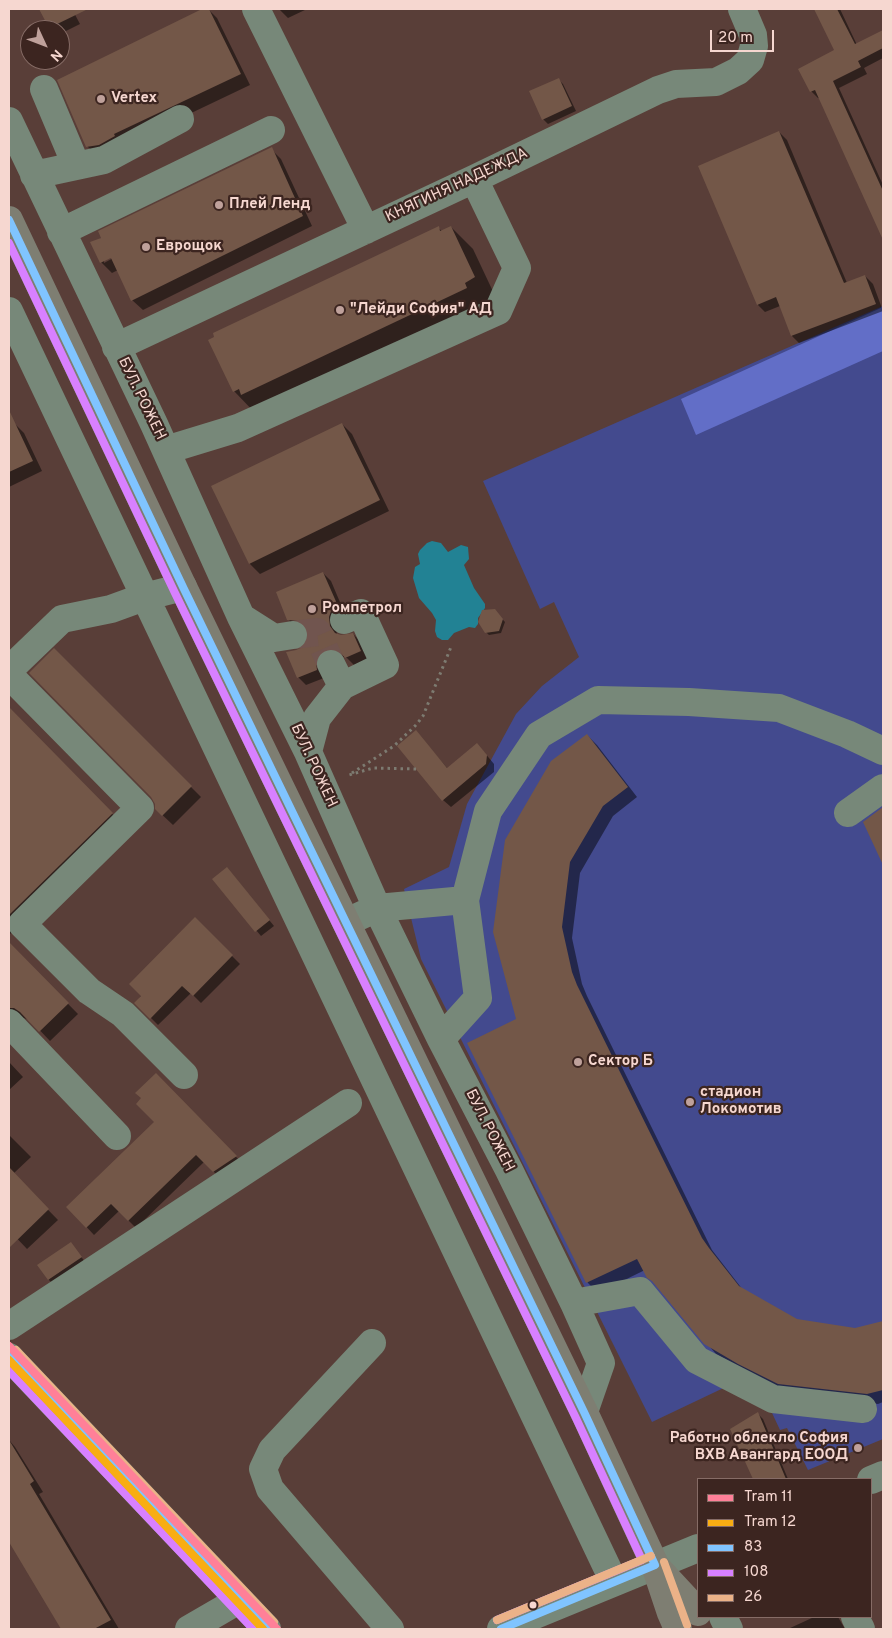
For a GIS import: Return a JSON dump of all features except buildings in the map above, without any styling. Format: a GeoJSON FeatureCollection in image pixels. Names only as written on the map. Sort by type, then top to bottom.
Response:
{"type":"FeatureCollection","features":[{"type":"Feature","properties":{"kind":"main road"},"geometry":{"type":"LineString","coordinates":[[9,220],[183,587],[584,1412],[655,1565],[678,1629]]}},
{"type":"Feature","properties":{"kind":"main road"},"geometry":{"type":"LineString","coordinates":[[655,1565],[697,1611]]}},
{"type":"Feature","properties":{"kind":"main road"},"geometry":{"type":"LineString","coordinates":[[701,1618],[707,1629]]}},
{"type":"Feature","properties":{"kind":"street"},"geometry":{"type":"LineString","coordinates":[[256,9],[366,230]]}},
{"type":"Feature","properties":{"kind":"street","name":"КНЯГИНЯ НАДЕЖДА"},"geometry":{"type":"LineString","coordinates":[[116,347],[474,179],[658,90],[676,84],[716,82],[738,71],[750,60],[754,46],[753,35],[742,9]]}},
{"type":"Feature","properties":{"kind":"street"},"geometry":{"type":"LineString","coordinates":[[44,89],[76,165]]}},
{"type":"Feature","properties":{"kind":"street"},"geometry":{"type":"LineString","coordinates":[[34,175],[104,160],[180,119]]}},
{"type":"Feature","properties":{"kind":"street","name":"БУЛ. РОЖЕН"},"geometry":{"type":"LineString","coordinates":[[9,120],[166,450],[241,616],[308,752],[377,908],[509,1170],[601,1363],[584,1412]]}},
{"type":"Feature","properties":{"kind":"street"},"geometry":{"type":"LineString","coordinates":[[62,232],[272,130]]}},
{"type":"Feature","properties":{"kind":"street"},"geometry":{"type":"LineString","coordinates":[[166,450],[238,428],[498,311],[516,268],[474,179]]}},
{"type":"Feature","properties":{"kind":"street"},"geometry":{"type":"LineString","coordinates":[[9,311],[614,1582]]}},
{"type":"Feature","properties":{"kind":"street"},"geometry":{"type":"LineString","coordinates":[[9,670],[62,619],[111,608],[183,587]]}},
{"type":"Feature","properties":{"kind":"street"},"geometry":{"type":"LineString","coordinates":[[308,752],[317,718],[337,675],[385,665],[361,613],[344,620]]}},
{"type":"Feature","properties":{"kind":"street"},"geometry":{"type":"LineString","coordinates":[[241,616],[274,638],[294,635]]}},
{"type":"Feature","properties":{"kind":"street"},"geometry":{"type":"LineString","coordinates":[[9,676],[140,808],[16,920],[89,991],[122,1014],[184,1075]]}},
{"type":"Feature","properties":{"kind":"street"},"geometry":{"type":"LineString","coordinates":[[441,1038],[478,998],[465,900],[488,811],[538,735],[598,700],[689,702],[779,708],[847,734],[883,751]]}},
{"type":"Feature","properties":{"kind":"street"},"geometry":{"type":"LineString","coordinates":[[848,813],[883,788]]}},
{"type":"Feature","properties":{"kind":"street"},"geometry":{"type":"LineString","coordinates":[[347,922],[377,908],[465,900]]}},
{"type":"Feature","properties":{"kind":"street"},"geometry":{"type":"LineString","coordinates":[[9,1023],[117,1136]]}},
{"type":"Feature","properties":{"kind":"street"},"geometry":{"type":"LineString","coordinates":[[9,1326],[348,1103]]}},
{"type":"Feature","properties":{"kind":"street"},"geometry":{"type":"LineString","coordinates":[[574,1303],[640,1291],[698,1360],[773,1399],[863,1409]]}},
{"type":"Feature","properties":{"kind":"street"},"geometry":{"type":"LineString","coordinates":[[372,1343],[272,1450],[263,1469],[270,1489],[390,1629]]}},
{"type":"Feature","properties":{"kind":"street"},"geometry":{"type":"LineString","coordinates":[[9,1358],[267,1629]]}},
{"type":"Feature","properties":{"kind":"street"},"geometry":{"type":"LineString","coordinates":[[501,1629],[697,1548]]}},
{"type":"Feature","properties":{"kind":"street"},"geometry":{"type":"LineString","coordinates":[[189,1629],[239,1600]]}},
{"type":"Feature","properties":{"kind":"street"},"geometry":{"type":"LineString","coordinates":[[724,1618],[730,1629]]}},
{"type":"Feature","properties":{"kind":"path"},"geometry":{"type":"LineString","coordinates":[[416,769],[373,768],[349,775],[394,746],[416,725],[423,716],[451,647]]}},
{"type":"Feature","properties":{"kind":"shaded area"},"geometry":{"type":"Polygon","coordinates":[[[883,306],[883,1439],[808,1470],[787,1428],[780,1430],[766,1400],[734,1383],[652,1422],[421,959],[404,889],[449,867],[467,804],[516,714],[542,686],[579,657],[554,602],[540,609],[483,481],[883,306]]]}},
{"type":"Feature","properties":{"kind":"shaded area"},"geometry":{"type":"Polygon","coordinates":[[[883,307],[883,351],[696,435],[681,399],[883,307]]]}},
{"type":"Feature","properties":{"kind":"shaded area"},"geometry":{"type":"Polygon","coordinates":[[[432,541],[441,543],[448,552],[461,545],[468,547],[469,559],[464,565],[474,588],[485,604],[485,608],[478,618],[478,624],[475,628],[469,627],[454,633],[448,640],[442,640],[437,637],[435,631],[436,620],[419,598],[413,578],[415,567],[420,564],[418,554],[420,550],[432,541]]]}},
{"type":"Feature","properties":{"kind":"tunnel"},"geometry":{"type":"LineString","coordinates":[[293,635],[317,632],[331,664]]}},
{"type":"Feature","properties":{"kind":"tram line","name":"11"},"geometry":{"type":"LineString","coordinates":[[9,1346],[277,1629]]}},
{"type":"Feature","properties":{"kind":"tram line","name":"12"},"geometry":{"type":"LineString","coordinates":[[9,1360],[263,1629]]}},
{"type":"Feature","properties":{"kind":"transit line","name":"83"},"geometry":{"type":"LineString","coordinates":[[9,220],[183,587],[584,1412],[655,1565],[501,1629]]}},
{"type":"Feature","properties":{"kind":"transit line","name":"108"},"geometry":{"type":"LineString","coordinates":[[9,243],[174,591],[575,1416],[642,1560],[497,1620]]}},
{"type":"Feature","properties":{"kind":"transit line","name":"26"},"geometry":{"type":"LineString","coordinates":[[16,1350],[274,1622]]}},
{"type":"Feature","properties":{"kind":"transit line","name":"83"},"geometry":{"type":"LineString","coordinates":[[9,1357],[267,1629]]}},
{"type":"Feature","properties":{"kind":"transit line","name":"108"},"geometry":{"type":"LineString","coordinates":[[9,1371],[253,1629]]}},
{"type":"Feature","properties":{"kind":"transit line","name":"26"},"geometry":{"type":"LineString","coordinates":[[497,1620],[651,1556]]}},
{"type":"Feature","properties":{"kind":"transit line","name":"26"},"geometry":{"type":"LineString","coordinates":[[664,1562],[687,1625]]}},
{"type":"Feature","properties":{"kind":"place","name":"Vertex"},"geometry":{"type":"Point","coordinates":[101,99]}},
{"type":"Feature","properties":{"kind":"place","name":"Плей Ленд"},"geometry":{"type":"Point","coordinates":[219,205]}},
{"type":"Feature","properties":{"kind":"place","name":"Еврощок"},"geometry":{"type":"Point","coordinates":[146,247]}},
{"type":"Feature","properties":{"kind":"place","name":"\"Лейди София\" АД"},"geometry":{"type":"Point","coordinates":[340,310]}},
{"type":"Feature","properties":{"kind":"place","name":"Ромпетрол"},"geometry":{"type":"Point","coordinates":[312,609]}},
{"type":"Feature","properties":{"kind":"place","name":"Сектор Б"},"geometry":{"type":"Point","coordinates":[578,1062]}},
{"type":"Feature","properties":{"kind":"place","name":"стадион Локомотив"},"geometry":{"type":"Point","coordinates":[690,1102]}},
{"type":"Feature","properties":{"kind":"place","name":"Работно облекло София ВХВ Авангард ЕООД"},"geometry":{"type":"Point","coordinates":[858,1448]}}]}
